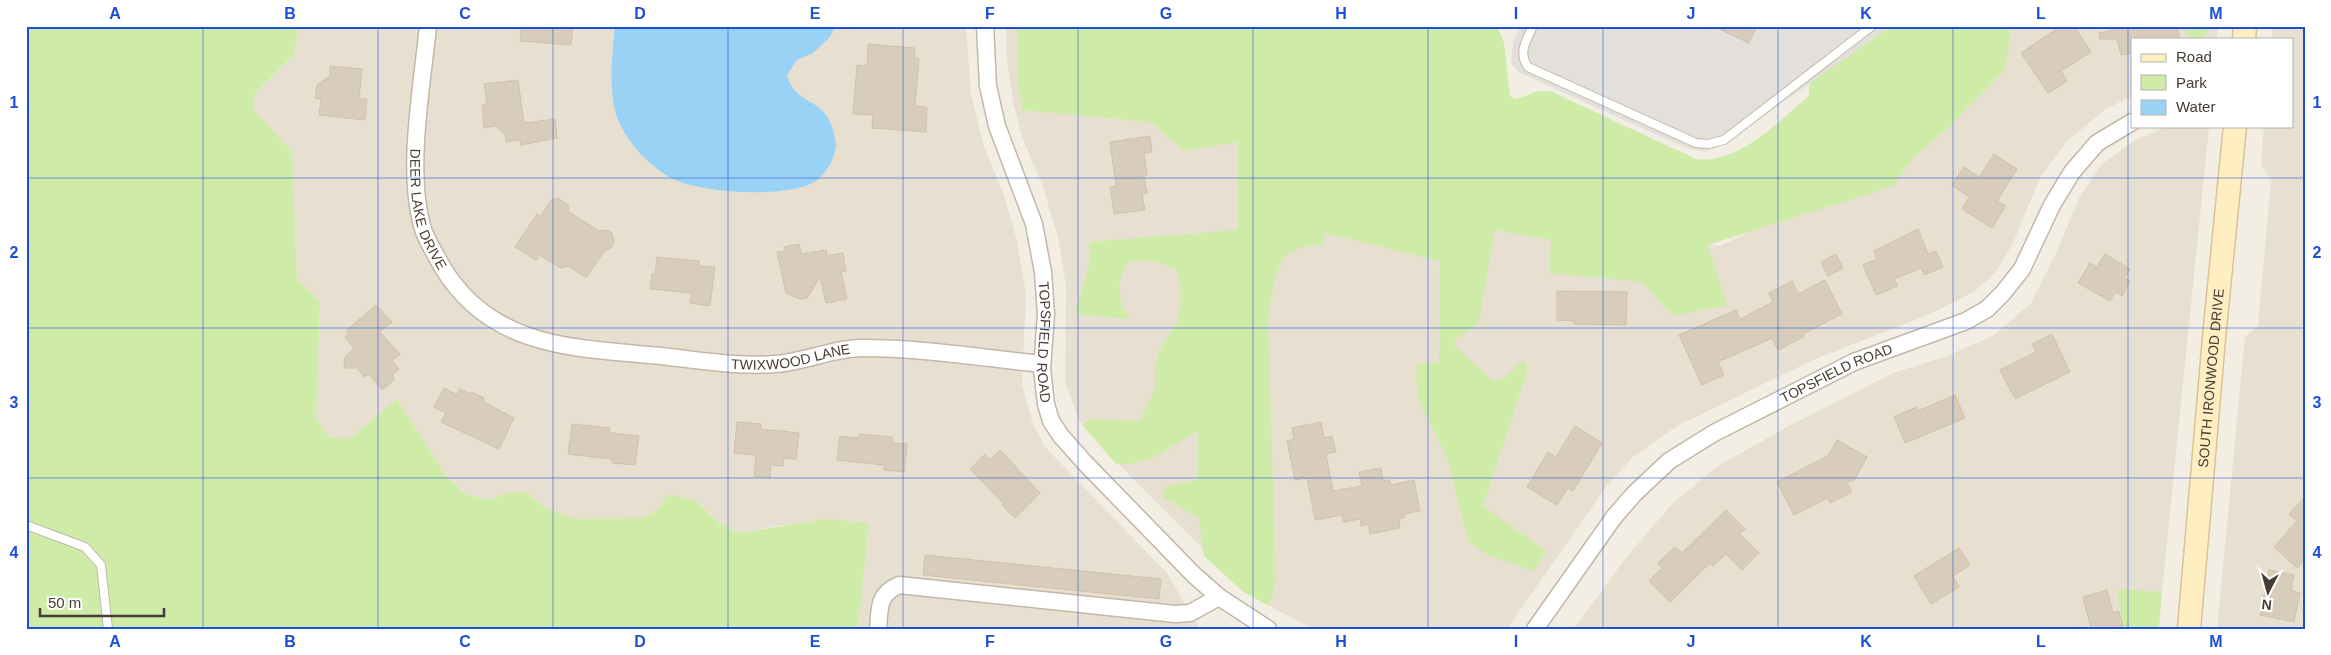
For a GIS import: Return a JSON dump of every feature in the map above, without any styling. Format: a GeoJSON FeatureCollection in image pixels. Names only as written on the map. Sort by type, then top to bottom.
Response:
{"type":"FeatureCollection","features":[{"type":"Feature","properties":{"kind":"main road","name":"SOUTH IRONWOOD DRIVE"},"geometry":{"type":"LineString","coordinates":[[2189,629],[2214,338],[2235,128]]}},
{"type":"Feature","properties":{"kind":"street","name":"DEER LAKE DRIVE"},"geometry":{"type":"LineString","coordinates":[[428,26],[415,167],[418,210],[425,233],[448,277],[463,296],[496,322],[519,334],[540,341]]}},
{"type":"Feature","properties":{"kind":"street","name":"TOPSFIELD ROAD"},"geometry":{"type":"LineString","coordinates":[[985,26],[988,86],[998,126],[1034,224],[1043,272],[1046,314],[1042,364],[1046,404],[1051,421],[1060,436],[1194,575],[1219,597],[1268,629]]}},
{"type":"Feature","properties":{"kind":"street","name":"TOPSFIELD ROAD"},"geometry":{"type":"LineString","coordinates":[[1535,629],[1614,517],[1634,494],[1669,461],[1714,433],[1854,362],[1966,321],[1987,308],[2003,293],[2022,269],[2052,205],[2072,172],[2097,143],[2131,123]]}},
{"type":"Feature","properties":{"kind":"street","name":"TWIXWOOD LANE"},"geometry":{"type":"LineString","coordinates":[[540,341],[587,349],[750,364],[788,363],[858,348],[888,348],[1042,364]]}},
{"type":"Feature","properties":{"kind":"street"},"geometry":{"type":"LineString","coordinates":[[878,629],[881,600],[888,590],[899,586],[1175,614],[1190,613],[1219,597]]}},
{"type":"Feature","properties":{"kind":"lane"},"geometry":{"type":"LineString","coordinates":[[1533,26],[1524,46],[1523,60],[1528,67],[1696,143],[1708,144],[1724,140],[1872,26]]}},
{"type":"Feature","properties":{"kind":"lane"},"geometry":{"type":"LineString","coordinates":[[26,525],[85,547],[100,565],[108,629]]}},
{"type":"Feature","properties":{"kind":"shaded area"},"geometry":{"type":"Polygon","coordinates":[[[294,26],[966,26],[971,94],[984,147],[1004,195],[1017,241],[1026,294],[1022,385],[1033,424],[1044,446],[1166,572],[1200,629],[858,629],[869,523],[784,525],[741,533],[719,523],[695,500],[659,508],[644,518],[572,519],[544,507],[528,493],[511,492],[489,500],[465,494],[445,474],[397,399],[349,439],[329,437],[316,417],[320,301],[297,279],[292,152],[253,109],[255,93],[294,54],[298,32],[294,26]]]}},
{"type":"Feature","properties":{"kind":"shaded area"},"geometry":{"type":"Polygon","coordinates":[[[1006,26],[1164,26],[1254,118],[1248,185],[1720,246],[1917,151],[1991,26],[2218,26],[2217,38],[2131,38],[2131,97],[2107,108],[2066,142],[2040,178],[2013,243],[1995,273],[1974,292],[1930,314],[1813,360],[1679,425],[1633,457],[1606,487],[1507,629],[1313,629],[1277,610],[1236,582],[1129,475],[1079,420],[1065,382],[1066,285],[1058,238],[1043,187],[1022,137],[1013,101],[1007,60],[1006,26]]]}},
{"type":"Feature","properties":{"kind":"shaded area"},"geometry":{"type":"Polygon","coordinates":[[[1521,26],[1891,26],[1721,146],[1705,152],[1686,148],[1518,72],[1511,63],[1513,42],[1521,26]]]}},
{"type":"Feature","properties":{"kind":"shaded area"},"geometry":{"type":"Polygon","coordinates":[[[2273,26],[2305,26],[2305,629],[2217,629],[2245,337],[2258,326],[2271,180],[2261,165],[2264,128],[2294,128],[2294,38],[2272,38],[2273,26]]]}},
{"type":"Feature","properties":{"kind":"shaded area"},"geometry":{"type":"Polygon","coordinates":[[[2164,128],[2209,128],[2162,592],[2154,629],[1574,629],[1624,560],[1673,503],[1718,466],[1787,427],[1893,373],[1947,356],[1993,336],[2031,303],[2055,255],[2080,196],[2102,164],[2135,140],[2164,128]]]}},
{"type":"Feature","properties":{"kind":"green space"},"geometry":{"type":"Polygon","coordinates":[[[26,26],[294,26],[298,32],[294,54],[255,93],[253,109],[292,152],[297,279],[320,301],[316,417],[329,437],[349,439],[397,399],[445,474],[465,494],[489,500],[511,492],[528,493],[544,507],[573,519],[644,518],[659,508],[668,494],[695,500],[719,523],[741,533],[826,519],[869,523],[858,629],[29,629],[26,592],[26,26]]]}},
{"type":"Feature","properties":{"kind":"green space"},"geometry":{"type":"Polygon","coordinates":[[[1017,26],[1497,26],[1504,43],[1510,96],[1515,99],[1541,91],[1552,92],[1696,159],[1712,159],[1728,155],[1757,139],[1809,96],[1809,83],[1891,26],[2014,26],[2011,30],[2005,70],[1950,126],[1912,159],[1893,186],[1708,245],[1727,305],[1673,316],[1642,282],[1549,273],[1551,240],[1495,230],[1479,321],[1473,328],[1456,339],[1454,345],[1493,381],[1505,378],[1523,360],[1528,368],[1483,506],[1546,551],[1535,569],[1531,570],[1486,554],[1470,543],[1445,454],[1420,400],[1416,377],[1418,364],[1439,363],[1440,261],[1324,233],[1323,245],[1303,248],[1286,256],[1275,279],[1268,325],[1276,581],[1269,606],[1242,591],[1204,556],[1199,518],[1164,498],[1164,489],[1169,486],[1198,479],[1198,431],[1160,454],[1140,462],[1116,464],[1082,425],[1089,419],[1140,421],[1155,389],[1155,367],[1159,351],[1178,321],[1181,294],[1177,270],[1165,264],[1152,261],[1133,261],[1127,263],[1119,282],[1121,304],[1129,317],[1126,319],[1077,314],[1076,309],[1090,263],[1089,242],[1238,230],[1238,142],[1184,151],[1150,122],[1022,110],[1017,75],[1017,26]]]}},
{"type":"Feature","properties":{"kind":"green space"},"geometry":{"type":"Polygon","coordinates":[[[2186,26],[2211,26],[2203,38],[2188,38],[2186,26]]]}},
{"type":"Feature","properties":{"kind":"green space"},"geometry":{"type":"Polygon","coordinates":[[[2116,589],[2162,592],[2159,629],[2124,629],[2116,589]]]}},
{"type":"Feature","properties":{"kind":"water"},"geometry":{"type":"Polygon","coordinates":[[[615,26],[835,26],[830,37],[813,53],[797,60],[787,75],[796,92],[817,106],[829,119],[836,145],[834,155],[827,170],[816,181],[803,187],[767,192],[725,191],[705,188],[688,185],[666,175],[649,163],[634,147],[618,120],[612,86],[615,26]]]}},
{"type":"Feature","properties":{"kind":"building"},"geometry":{"type":"Polygon","coordinates":[[[522,26],[573,26],[571,45],[520,41],[522,26]]]}},
{"type":"Feature","properties":{"kind":"building"},"geometry":{"type":"Polygon","coordinates":[[[1713,26],[1757,26],[1749,43],[1713,26]]]}},
{"type":"Feature","properties":{"kind":"building"},"geometry":{"type":"Polygon","coordinates":[[[2061,26],[2074,26],[2091,52],[2061,71],[2067,81],[2048,93],[2021,53],[2061,26]]]}},
{"type":"Feature","properties":{"kind":"building"},"geometry":{"type":"Polygon","coordinates":[[[2130,26],[2177,26],[2180,38],[2131,38],[2131,53],[2121,55],[2117,39],[2100,39],[2099,33],[2130,26]]]}},
{"type":"Feature","properties":{"kind":"building"},"geometry":{"type":"Polygon","coordinates":[[[868,44],[915,48],[914,58],[919,59],[915,106],[927,107],[926,132],[872,128],[873,115],[853,114],[857,65],[867,66],[868,44]]]}},
{"type":"Feature","properties":{"kind":"building"},"geometry":{"type":"Polygon","coordinates":[[[330,66],[362,69],[359,98],[367,99],[365,120],[319,115],[321,99],[315,98],[317,85],[330,76],[330,66]]]}},
{"type":"Feature","properties":{"kind":"building"},"geometry":{"type":"Polygon","coordinates":[[[518,80],[524,123],[555,119],[557,138],[521,145],[520,140],[506,142],[505,134],[495,126],[484,128],[482,105],[487,104],[484,84],[518,80]]]}},
{"type":"Feature","properties":{"kind":"building"},"geometry":{"type":"Polygon","coordinates":[[[1150,136],[1152,152],[1144,153],[1147,175],[1144,176],[1147,193],[1142,194],[1145,210],[1114,214],[1110,187],[1116,186],[1110,142],[1150,136]]]}},
{"type":"Feature","properties":{"kind":"building"},"geometry":{"type":"Polygon","coordinates":[[[1994,154],[2017,169],[1997,201],[2006,206],[1992,228],[1962,209],[1969,197],[1952,185],[1964,167],[1979,177],[1994,154]]]}},
{"type":"Feature","properties":{"kind":"building"},"geometry":{"type":"Polygon","coordinates":[[[558,198],[568,205],[569,212],[599,231],[607,230],[612,233],[614,243],[610,249],[605,250],[586,278],[569,266],[561,268],[539,255],[536,260],[515,247],[537,214],[541,216],[551,200],[558,198]]]}},
{"type":"Feature","properties":{"kind":"building"},"geometry":{"type":"Polygon","coordinates":[[[1918,229],[1928,254],[1936,251],[1943,267],[1924,275],[1921,268],[1894,279],[1898,286],[1876,295],[1863,265],[1877,259],[1874,251],[1918,229]]]}},
{"type":"Feature","properties":{"kind":"building"},"geometry":{"type":"Polygon","coordinates":[[[799,244],[801,254],[826,250],[827,256],[843,253],[846,271],[841,272],[847,299],[826,303],[820,277],[807,298],[800,299],[786,293],[777,252],[785,251],[784,247],[799,244]]]}},
{"type":"Feature","properties":{"kind":"building"},"geometry":{"type":"Polygon","coordinates":[[[1836,254],[1843,268],[1828,276],[1821,262],[1836,254]]]}},
{"type":"Feature","properties":{"kind":"building"},"geometry":{"type":"Polygon","coordinates":[[[2105,254],[2130,269],[2124,278],[2130,281],[2122,296],[2115,292],[2110,301],[2078,283],[2090,263],[2097,267],[2105,254]]]}},
{"type":"Feature","properties":{"kind":"building"},"geometry":{"type":"Polygon","coordinates":[[[657,257],[699,261],[699,266],[715,267],[710,306],[690,303],[691,293],[650,289],[652,274],[655,274],[657,257]]]}},
{"type":"Feature","properties":{"kind":"building"},"geometry":{"type":"Polygon","coordinates":[[[1825,280],[1842,314],[1803,334],[1804,337],[1778,350],[1772,338],[1718,362],[1724,375],[1702,385],[1679,335],[1736,310],[1740,319],[1773,302],[1769,293],[1792,281],[1798,294],[1825,280]]]}},
{"type":"Feature","properties":{"kind":"building"},"geometry":{"type":"Polygon","coordinates":[[[1557,291],[1627,292],[1626,325],[1574,324],[1574,321],[1557,320],[1557,291]]]}},
{"type":"Feature","properties":{"kind":"building"},"geometry":{"type":"Polygon","coordinates":[[[376,305],[392,322],[380,332],[400,354],[392,361],[399,369],[392,375],[395,379],[382,390],[369,374],[364,377],[357,368],[344,368],[345,357],[354,348],[345,337],[349,333],[347,330],[376,305]]]}},
{"type":"Feature","properties":{"kind":"building"},"geometry":{"type":"Polygon","coordinates":[[[2052,334],[2070,372],[2015,399],[2000,370],[2036,352],[2032,344],[2052,334]]]}},
{"type":"Feature","properties":{"kind":"building"},"geometry":{"type":"Polygon","coordinates":[[[444,388],[457,395],[460,389],[470,394],[471,392],[484,398],[483,401],[514,418],[499,449],[441,422],[446,413],[434,407],[444,388]]]}},
{"type":"Feature","properties":{"kind":"building"},"geometry":{"type":"Polygon","coordinates":[[[1955,395],[1965,418],[1905,443],[1894,417],[1916,407],[1918,411],[1955,395]]]}},
{"type":"Feature","properties":{"kind":"building"},"geometry":{"type":"Polygon","coordinates":[[[737,422],[761,424],[761,429],[799,433],[796,459],[784,458],[783,466],[771,465],[770,478],[754,476],[756,455],[734,453],[737,422]]]}},
{"type":"Feature","properties":{"kind":"building"},"geometry":{"type":"Polygon","coordinates":[[[1321,422],[1324,438],[1332,436],[1336,452],[1326,454],[1333,491],[1362,486],[1359,472],[1381,468],[1383,481],[1390,480],[1391,485],[1414,480],[1420,511],[1404,514],[1405,517],[1399,519],[1400,528],[1370,534],[1368,524],[1361,526],[1360,519],[1344,522],[1342,515],[1315,520],[1307,478],[1295,480],[1287,441],[1294,439],[1292,428],[1321,422]]]}},
{"type":"Feature","properties":{"kind":"building"},"geometry":{"type":"Polygon","coordinates":[[[572,424],[610,428],[609,431],[612,433],[639,436],[635,465],[612,463],[612,459],[568,454],[572,424]]]}},
{"type":"Feature","properties":{"kind":"building"},"geometry":{"type":"Polygon","coordinates":[[[1575,426],[1602,443],[1573,491],[1568,488],[1557,505],[1527,487],[1548,452],[1556,457],[1575,426]]]}},
{"type":"Feature","properties":{"kind":"building"},"geometry":{"type":"Polygon","coordinates":[[[859,434],[893,437],[892,443],[907,444],[904,472],[884,470],[884,465],[837,460],[840,436],[858,438],[859,434]]]}},
{"type":"Feature","properties":{"kind":"building"},"geometry":{"type":"Polygon","coordinates":[[[1837,440],[1867,457],[1855,479],[1847,483],[1852,492],[1830,503],[1828,498],[1794,515],[1777,482],[1828,456],[1837,440]]]}},
{"type":"Feature","properties":{"kind":"building"},"geometry":{"type":"Polygon","coordinates":[[[1000,450],[1040,493],[1015,518],[970,469],[985,454],[990,460],[1000,450]]]}},
{"type":"Feature","properties":{"kind":"building"},"geometry":{"type":"Polygon","coordinates":[[[2305,497],[2305,560],[2297,568],[2274,547],[2297,521],[2289,514],[2305,497]]]}},
{"type":"Feature","properties":{"kind":"building"},"geometry":{"type":"Polygon","coordinates":[[[1726,510],[1745,529],[1740,534],[1759,553],[1742,570],[1726,554],[1713,566],[1710,563],[1670,602],[1649,581],[1662,568],[1658,563],[1675,547],[1682,553],[1726,510]]]}},
{"type":"Feature","properties":{"kind":"building"},"geometry":{"type":"Polygon","coordinates":[[[1959,548],[1970,565],[1953,576],[1959,587],[1931,604],[1914,576],[1959,548]]]}},
{"type":"Feature","properties":{"kind":"building"},"geometry":{"type":"Polygon","coordinates":[[[925,555],[1161,579],[1159,599],[923,575],[925,555]]]}},
{"type":"Feature","properties":{"kind":"building"},"geometry":{"type":"Polygon","coordinates":[[[2269,570],[2294,575],[2291,591],[2300,593],[2294,622],[2260,615],[2269,570]]]}},
{"type":"Feature","properties":{"kind":"building"},"geometry":{"type":"Polygon","coordinates":[[[2107,590],[2113,613],[2119,611],[2123,626],[2117,627],[2118,629],[2091,629],[2083,597],[2107,590]]]}}]}
